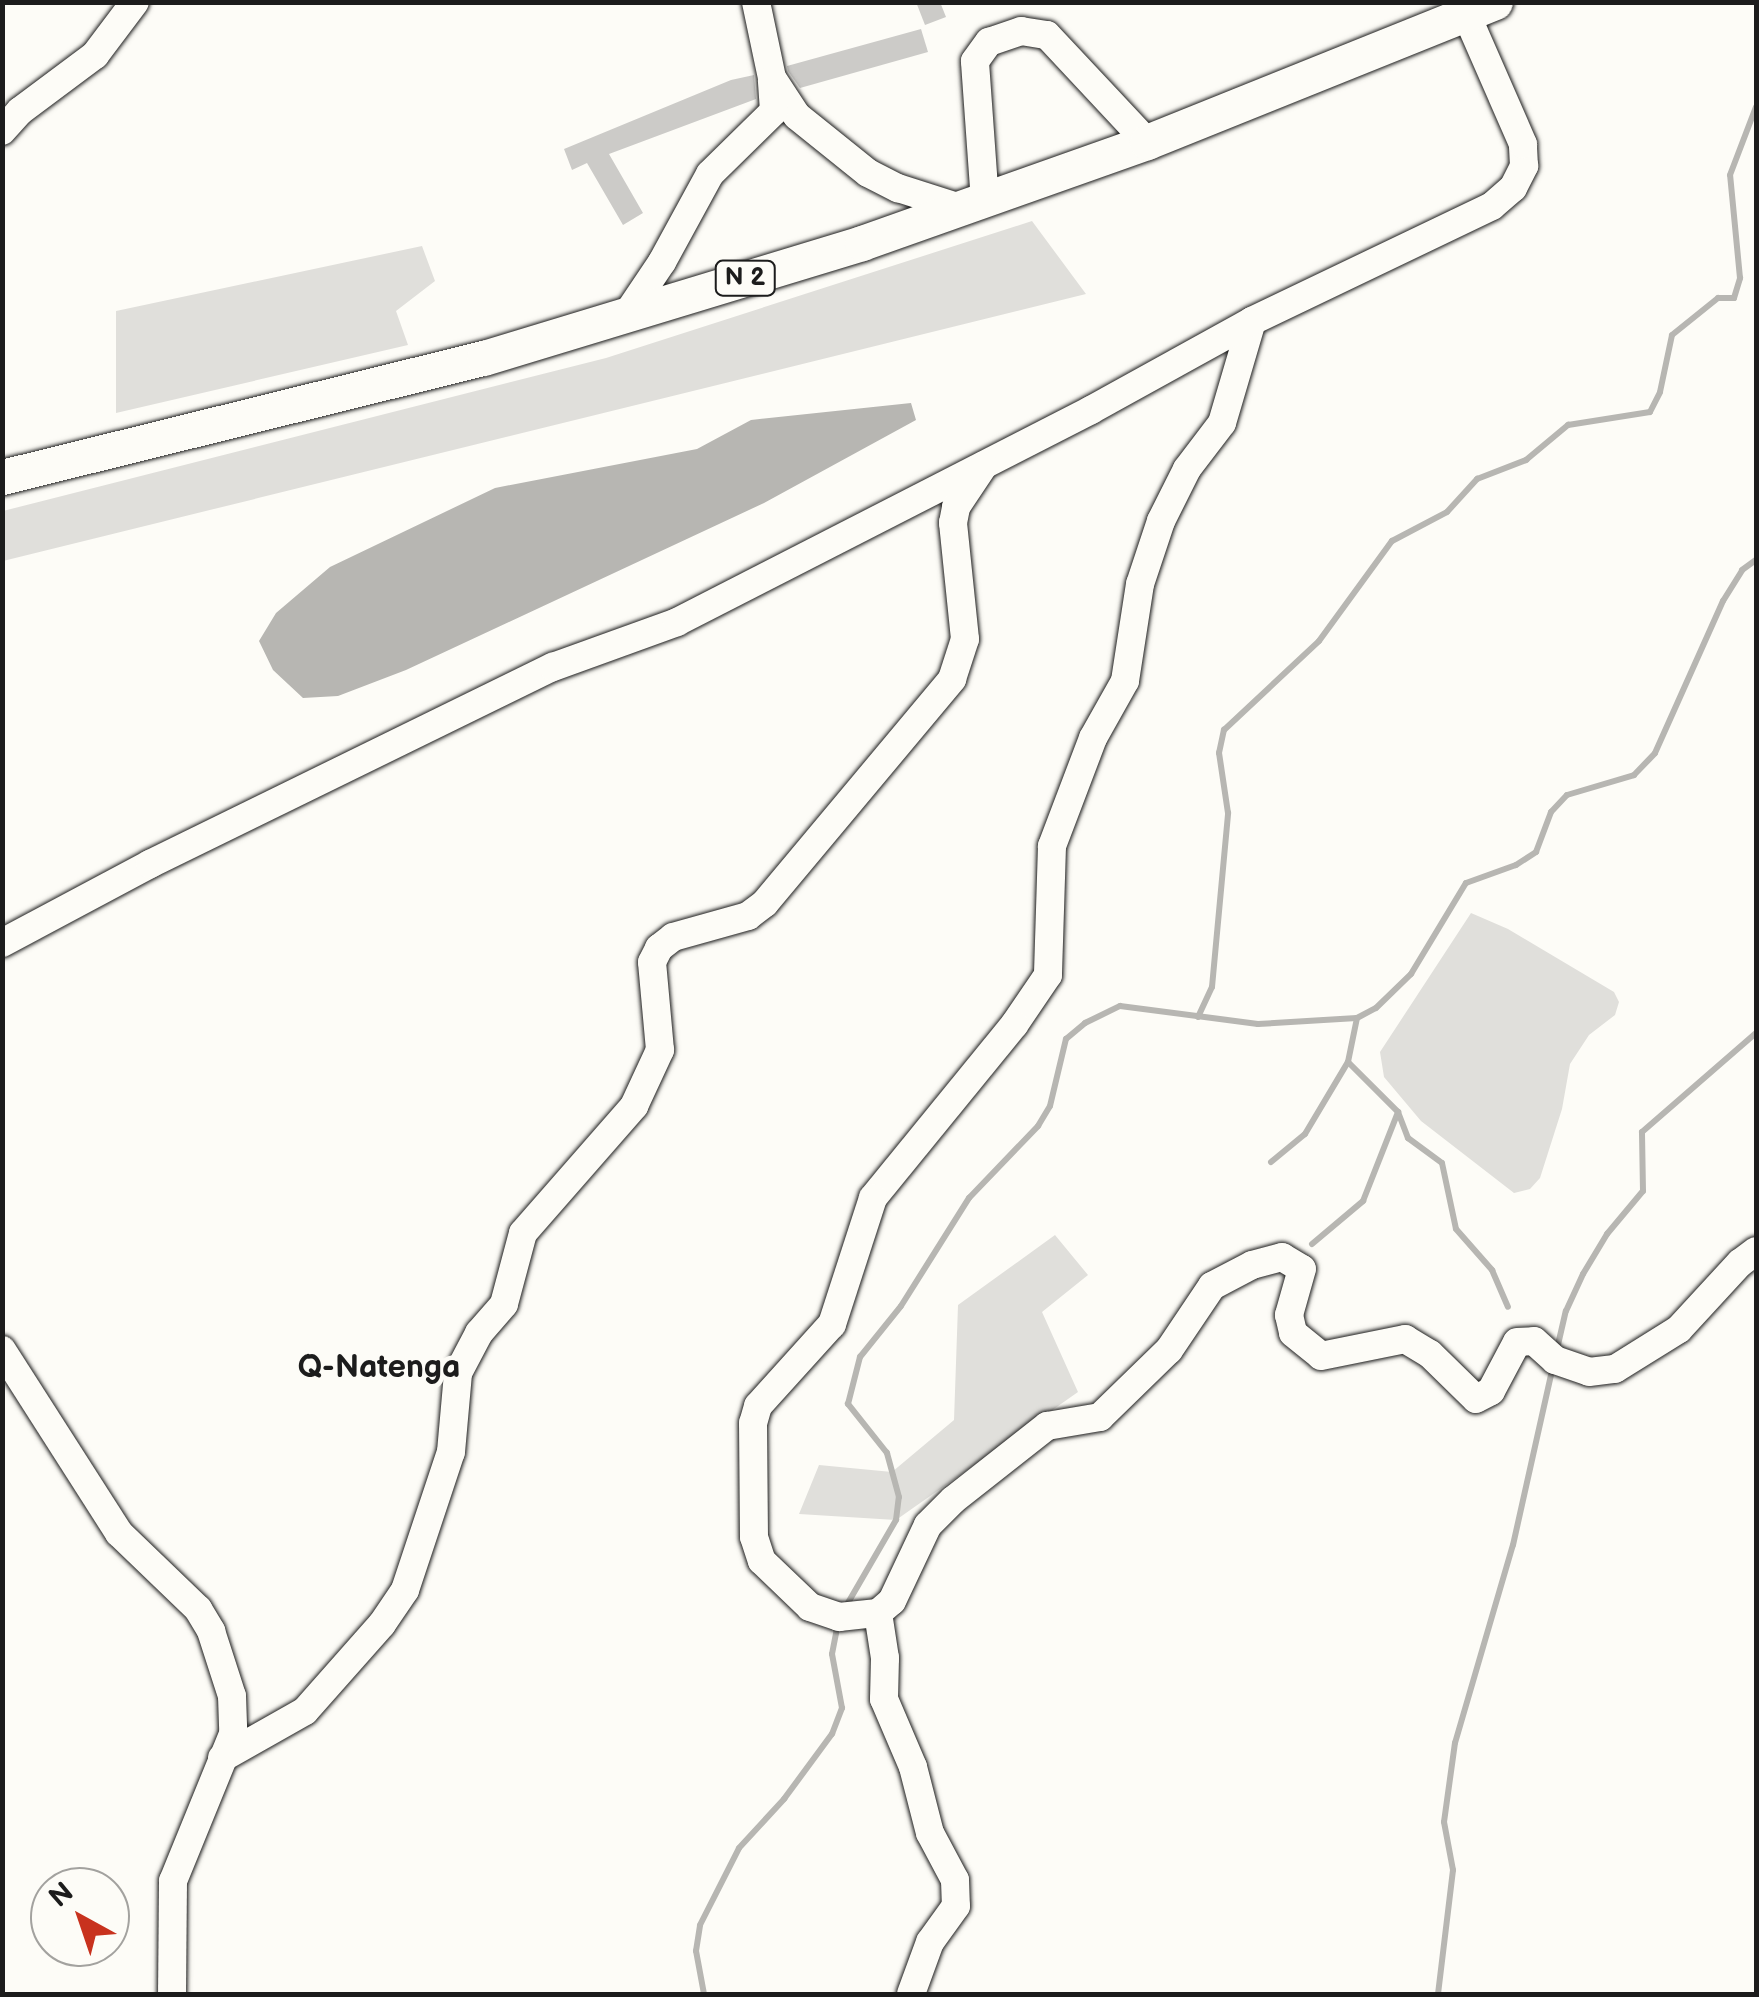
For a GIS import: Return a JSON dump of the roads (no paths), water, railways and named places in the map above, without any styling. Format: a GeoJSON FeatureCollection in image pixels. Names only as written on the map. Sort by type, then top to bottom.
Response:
{"type":"FeatureCollection","features":[{"type":"Feature","properties":{"kind":"main road","name":"N 2"},"geometry":{"type":"LineString","coordinates":[[2,477],[484,358],[975,205],[1147,142],[1474,6],[1503,2]]}},
{"type":"Feature","properties":{"kind":"street"},"geometry":{"type":"LineString","coordinates":[[2,132],[20,112],[95,55],[136,2]]}},
{"type":"Feature","properties":{"kind":"street"},"geometry":{"type":"LineString","coordinates":[[627,314],[662,262],[710,174],[774,111],[772,78],[756,2]]}},
{"type":"Feature","properties":{"kind":"street"},"geometry":{"type":"LineString","coordinates":[[2,943],[150,864],[553,667],[677,622],[1252,321],[1492,206],[1513,188],[1524,166],[1523,144],[1474,6]]}},
{"type":"Feature","properties":{"kind":"street"},"geometry":{"type":"LineString","coordinates":[[772,78],[797,116],[868,173],[898,188],[975,205],[975,61],[989,42],[1021,31],[1047,35],[1147,142]]}},
{"type":"Feature","properties":{"kind":"street"},"geometry":{"type":"LineString","coordinates":[[1252,321],[1222,423],[1187,469],[1161,521],[1140,584],[1125,681],[1092,738],[1052,846],[1048,975],[1014,1025],[873,1198],[832,1324],[758,1406],[753,1423],[754,1537],[762,1561],[810,1607],[839,1617],[878,1613],[892,1601],[928,1525],[953,1500],[1047,1426],[1100,1417],[1169,1350],[1212,1286],[1252,1264],[1282,1257],[1302,1269],[1289,1315],[1293,1333],[1321,1356],[1405,1339],[1430,1354],[1476,1399],[1492,1391],[1517,1342],[1534,1341],[1555,1360],[1589,1372],[1615,1369],[1679,1329],[1756,1251]]}},
{"type":"Feature","properties":{"kind":"street"},"geometry":{"type":"LineString","coordinates":[[222,1758],[305,1711],[382,1624],[405,1590],[451,1452],[458,1373],[479,1333],[504,1304],[523,1233],[634,1106],[660,1050],[652,962],[659,948],[673,936],[748,916],[765,903],[952,679],[965,639],[953,523],[956,507],[985,464]]}},
{"type":"Feature","properties":{"kind":"street"},"geometry":{"type":"LineString","coordinates":[[2,1350],[119,1533],[198,1609],[211,1630],[232,1696],[232,1734],[173,1881],[172,1994]]}},
{"type":"Feature","properties":{"kind":"street"},"geometry":{"type":"LineString","coordinates":[[878,1613],[885,1658],[884,1699],[913,1767],[930,1833],[955,1880],[956,1906],[930,1942],[911,1994]]}},
{"type":"Feature","properties":{"kind":"waterway"},"geometry":{"type":"LineString","coordinates":[[1198,1017],[1212,987],[1228,813],[1219,753],[1224,730],[1319,641],[1392,541],[1447,512],[1477,479],[1526,460],[1568,425],[1650,412],[1660,392],[1672,335],[1718,298],[1734,298],[1740,278],[1730,175],[1756,107]]}},
{"type":"Feature","properties":{"kind":"waterway"},"geometry":{"type":"LineString","coordinates":[[845,1608],[896,1520],[899,1497],[887,1453],[848,1404],[860,1357],[901,1306],[969,1198],[1038,1126],[1050,1106],[1066,1039],[1085,1023],[1120,1006],[1258,1024],[1357,1018],[1376,1008],[1411,974],[1466,883],[1516,865],[1536,852],[1551,812],[1567,795],[1634,775],[1655,753],[1723,601],[1742,570],[1756,560]]}},
{"type":"Feature","properties":{"kind":"waterway"},"geometry":{"type":"LineString","coordinates":[[1357,1018],[1348,1062],[1398,1112],[1408,1138],[1442,1163],[1456,1229],[1492,1270],[1508,1307]]}},
{"type":"Feature","properties":{"kind":"waterway"},"geometry":{"type":"LineString","coordinates":[[1557,1349],[1566,1311],[1583,1274],[1607,1234],[1643,1191],[1642,1132],[1756,1033]]}},
{"type":"Feature","properties":{"kind":"waterway"},"geometry":{"type":"LineString","coordinates":[[1271,1162],[1305,1134],[1348,1062]]}},
{"type":"Feature","properties":{"kind":"waterway"},"geometry":{"type":"LineString","coordinates":[[1312,1244],[1363,1201],[1398,1112]]}},
{"type":"Feature","properties":{"kind":"waterway"},"geometry":{"type":"LineString","coordinates":[[1438,1994],[1453,1870],[1444,1822],[1455,1743],[1513,1545],[1553,1366]]}},
{"type":"Feature","properties":{"kind":"waterway"},"geometry":{"type":"LineString","coordinates":[[704,1994],[696,1951],[700,1925],[739,1848],[784,1799],[832,1734],[842,1708],[832,1654],[838,1623]]}},
{"type":"Feature","properties":{"kind":"district","name":"Q-Natenga"},"geometry":{"type":"Point","coordinates":[379,1368]}}]}
